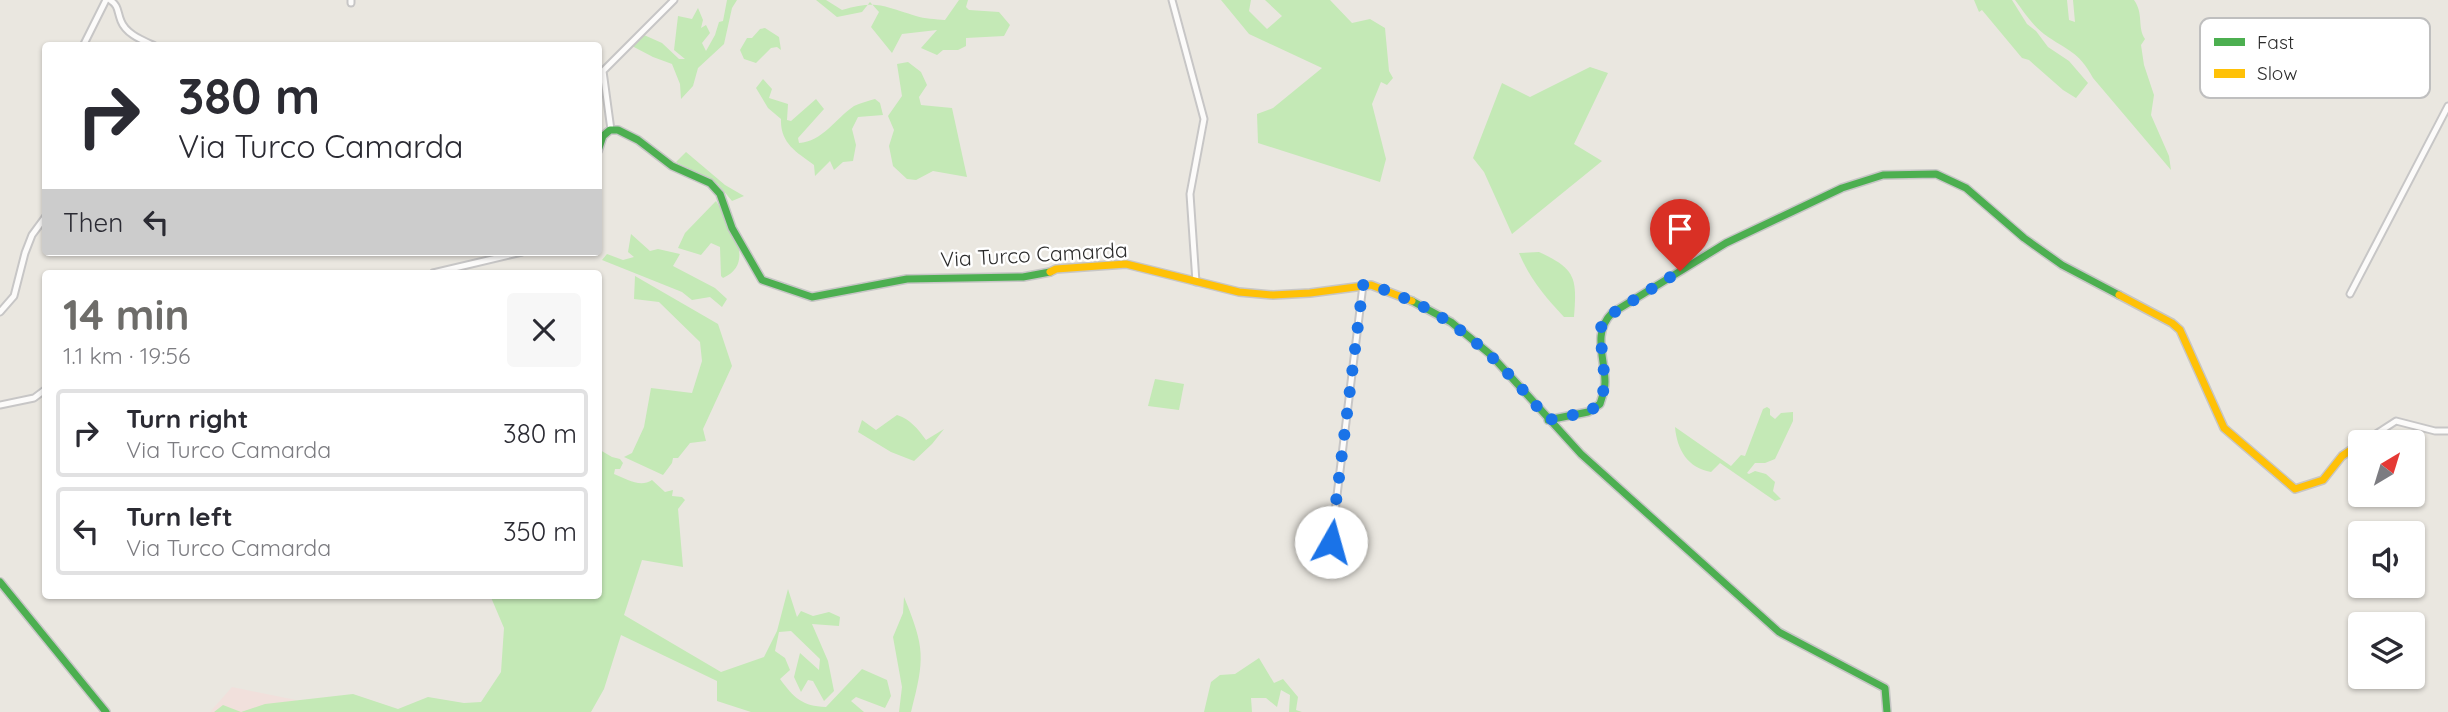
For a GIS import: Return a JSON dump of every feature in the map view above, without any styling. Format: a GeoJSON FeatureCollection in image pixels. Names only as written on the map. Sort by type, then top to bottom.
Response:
{"type":"FeatureCollection","features":[{"type":"Feature","properties":{"kind":"street"},"geometry":{"type":"LineString","coordinates":[[85,42],[108,0],[117,5],[124,27],[132,35],[147,42]]}},
{"type":"Feature","properties":{"kind":"street"},"geometry":{"type":"LineString","coordinates":[[602,139],[611,130],[603,71],[674,0]]}},
{"type":"Feature","properties":{"kind":"street"},"geometry":{"type":"LineString","coordinates":[[1172,0],[1204,119],[1190,194],[1196,282]]}},
{"type":"Feature","properties":{"kind":"street"},"geometry":{"type":"LineString","coordinates":[[2350,294],[2448,106]]}},
{"type":"Feature","properties":{"kind":"street","name":"Via Turco Camarda"},"geometry":{"type":"LineString","coordinates":[[611,130],[629,133],[669,165],[716,187],[723,199],[725,212],[762,280],[806,296],[822,297],[908,279],[1023,277],[1056,269],[1125,264],[1239,292],[1287,295],[1371,285],[1414,302],[1451,322],[1491,355],[1581,454],[1779,632],[1885,688],[1887,712]]}},
{"type":"Feature","properties":{"kind":"street"},"geometry":{"type":"LineString","coordinates":[[1548,420],[1588,412],[1600,404],[1605,384],[1600,330],[1605,318],[1726,243],[1842,188],[1883,175],[1941,175],[1966,188],[2024,238],[2062,265],[2172,323],[2180,330],[2224,428],[2295,489],[2323,480],[2348,452]]}},
{"type":"Feature","properties":{"kind":"street"},"geometry":{"type":"LineString","coordinates":[[0,312],[14,296],[25,253],[32,235],[42,221]]}},
{"type":"Feature","properties":{"kind":"street"},"geometry":{"type":"LineString","coordinates":[[446,270],[505,256]]}},
{"type":"Feature","properties":{"kind":"street"},"geometry":{"type":"LineString","coordinates":[[1328,568],[1363,285]]}},
{"type":"Feature","properties":{"kind":"street"},"geometry":{"type":"LineString","coordinates":[[0,405],[34,398],[42,392]]}},
{"type":"Feature","properties":{"kind":"street"},"geometry":{"type":"LineString","coordinates":[[2382,430],[2396,421],[2435,431],[2448,431]]}},
{"type":"Feature","properties":{"kind":"street"},"geometry":{"type":"LineString","coordinates":[[0,582],[106,712]]}},
{"type":"Feature","properties":{"kind":"shaded area"},"geometry":{"type":"Polygon","coordinates":[[[232,687],[296,700],[306,712],[210,712],[232,687]]]}},
{"type":"Feature","properties":{"kind":"green space"},"geometry":{"type":"Polygon","coordinates":[[[727,0],[737,0],[732,8],[724,44],[698,68],[693,86],[681,99],[680,84],[672,64],[632,46],[644,35],[662,43],[679,59],[685,59],[674,50],[678,16],[692,19],[698,8],[703,20],[701,28],[706,25],[710,33],[702,43],[706,51],[719,22],[723,21],[727,0]]]}},
{"type":"Feature","properties":{"kind":"green space"},"geometry":{"type":"Polygon","coordinates":[[[816,0],[826,0],[842,10],[868,5],[862,12],[837,17],[816,0]]]}},
{"type":"Feature","properties":{"kind":"green space"},"geometry":{"type":"Polygon","coordinates":[[[959,0],[968,0],[966,7],[969,10],[999,12],[1010,25],[1004,36],[966,38],[966,46],[958,50],[943,50],[937,55],[921,48],[937,30],[902,34],[892,53],[871,27],[879,12],[873,5],[923,18],[945,20],[959,0]]]}},
{"type":"Feature","properties":{"kind":"green space"},"geometry":{"type":"Polygon","coordinates":[[[1221,0],[1251,0],[1249,11],[1267,29],[1282,16],[1265,0],[1330,0],[1352,23],[1370,19],[1385,28],[1389,71],[1393,78],[1387,85],[1381,82],[1372,104],[1386,159],[1380,182],[1258,143],[1257,114],[1273,108],[1322,68],[1249,34],[1221,0]]]}},
{"type":"Feature","properties":{"kind":"green space"},"geometry":{"type":"Polygon","coordinates":[[[1974,0],[2012,0],[2027,24],[2048,47],[2069,61],[2088,83],[2076,98],[2029,60],[2022,58],[1982,10],[1979,12],[1974,0]]]}},
{"type":"Feature","properties":{"kind":"green space"},"geometry":{"type":"Polygon","coordinates":[[[2015,0],[2067,0],[2069,20],[2075,22],[2073,0],[2134,0],[2145,39],[2141,45],[2144,65],[2154,95],[2151,115],[2169,156],[2171,170],[2082,62],[2040,30],[2015,0]]]}},
{"type":"Feature","properties":{"kind":"green space"},"geometry":{"type":"Polygon","coordinates":[[[765,28],[779,37],[781,50],[777,47],[771,48],[756,63],[744,59],[740,50],[747,38],[752,38],[760,29],[765,28]]]}},
{"type":"Feature","properties":{"kind":"green space"},"geometry":{"type":"Polygon","coordinates":[[[908,62],[921,72],[927,85],[919,97],[921,105],[952,108],[967,177],[933,171],[916,180],[907,179],[893,166],[889,146],[894,130],[888,116],[902,96],[897,64],[908,62]]]}},
{"type":"Feature","properties":{"kind":"green space"},"geometry":{"type":"Polygon","coordinates":[[[1590,67],[1608,73],[1574,144],[1602,161],[1512,234],[1484,172],[1473,158],[1502,83],[1530,97],[1590,67]]]}},
{"type":"Feature","properties":{"kind":"green space"},"geometry":{"type":"Polygon","coordinates":[[[763,79],[772,89],[769,98],[788,104],[787,120],[791,121],[816,99],[824,109],[798,138],[799,143],[822,134],[847,111],[861,103],[875,99],[880,103],[883,115],[858,117],[852,129],[856,145],[853,161],[843,162],[834,170],[830,161],[815,176],[814,165],[786,141],[781,119],[768,108],[756,88],[763,79]]]}},
{"type":"Feature","properties":{"kind":"green space"},"geometry":{"type":"Polygon","coordinates":[[[686,152],[725,185],[744,196],[732,201],[718,184],[676,162],[686,152]]]}},
{"type":"Feature","properties":{"kind":"green space"},"geometry":{"type":"Polygon","coordinates":[[[716,201],[733,230],[739,252],[733,271],[723,278],[720,247],[711,243],[701,255],[678,248],[685,233],[716,201]]]}},
{"type":"Feature","properties":{"kind":"green space"},"geometry":{"type":"Polygon","coordinates":[[[631,234],[650,251],[658,249],[680,254],[673,266],[715,288],[727,299],[722,307],[710,297],[692,300],[682,292],[602,260],[607,254],[623,260],[634,257],[628,252],[631,234]]]}},
{"type":"Feature","properties":{"kind":"green space"},"geometry":{"type":"Polygon","coordinates":[[[1539,252],[1560,264],[1572,276],[1575,293],[1574,317],[1564,317],[1550,302],[1519,253],[1539,252]]]}},
{"type":"Feature","properties":{"kind":"green space"},"geometry":{"type":"Polygon","coordinates":[[[635,276],[718,324],[732,366],[703,429],[706,441],[690,443],[678,458],[673,458],[663,475],[624,457],[632,453],[644,427],[651,388],[692,393],[702,361],[700,342],[659,302],[634,299],[635,276]]]}},
{"type":"Feature","properties":{"kind":"green space"},"geometry":{"type":"Polygon","coordinates":[[[1155,379],[1184,384],[1179,410],[1148,406],[1155,379]]]}},
{"type":"Feature","properties":{"kind":"green space"},"geometry":{"type":"Polygon","coordinates":[[[1767,407],[1775,419],[1781,413],[1793,412],[1793,421],[1775,459],[1755,463],[1747,473],[1755,471],[1766,474],[1775,482],[1773,491],[1781,499],[1775,501],[1720,463],[1711,472],[1696,467],[1681,450],[1675,427],[1731,466],[1741,455],[1745,456],[1763,409],[1767,407]]]}},
{"type":"Feature","properties":{"kind":"green space"},"geometry":{"type":"Polygon","coordinates":[[[897,415],[917,428],[926,440],[944,429],[914,461],[891,452],[858,432],[862,420],[876,430],[897,415]]]}},
{"type":"Feature","properties":{"kind":"green space"},"geometry":{"type":"Polygon","coordinates":[[[602,451],[623,463],[620,469],[615,469],[614,474],[638,483],[652,480],[665,492],[673,490],[672,496],[685,500],[678,509],[683,567],[642,560],[624,615],[721,672],[764,657],[777,631],[788,589],[797,617],[801,611],[813,616],[829,612],[840,617],[839,626],[812,624],[828,661],[834,691],[824,701],[813,681],[808,680],[801,692],[794,677],[800,653],[819,670],[820,659],[791,631],[779,632],[775,651],[785,658],[790,670],[780,679],[790,691],[805,703],[826,707],[862,669],[887,680],[891,696],[885,708],[856,697],[851,701],[864,712],[751,712],[717,701],[717,681],[621,635],[604,689],[591,712],[241,712],[265,704],[353,694],[398,709],[428,697],[464,703],[481,702],[501,672],[504,628],[492,599],[602,599],[602,451]]]}},
{"type":"Feature","properties":{"kind":"green space"},"geometry":{"type":"Polygon","coordinates":[[[904,597],[916,629],[921,653],[919,678],[911,712],[899,712],[902,687],[893,637],[903,613],[904,597]]]}},
{"type":"Feature","properties":{"kind":"green space"},"geometry":{"type":"Polygon","coordinates":[[[1259,658],[1274,683],[1283,679],[1298,697],[1296,710],[1302,712],[1289,712],[1290,695],[1281,690],[1277,707],[1266,698],[1251,698],[1252,712],[1204,712],[1211,682],[1220,675],[1235,674],[1259,658]]]}},
{"type":"Feature","properties":{"kind":"green space"},"geometry":{"type":"Polygon","coordinates":[[[223,705],[241,712],[214,712],[223,705]]]}},
{"type":"Feature","properties":{"kind":"traffic: fast"},"geometry":{"type":"LineString","coordinates":[[602,139],[610,130],[618,130],[638,140],[672,166],[710,183],[720,194],[732,228],[762,280],[812,297],[907,279],[1023,277],[1050,272]]}},
{"type":"Feature","properties":{"kind":"traffic: fast"},"geometry":{"type":"LineString","coordinates":[[1548,420],[1588,412],[1600,404],[1605,382],[1602,329],[1612,313],[1726,243],[1842,188],[1883,175],[1936,174],[1966,188],[2024,238],[2062,265],[2119,295]]}},
{"type":"Feature","properties":{"kind":"traffic: fast"},"geometry":{"type":"LineString","coordinates":[[1412,301],[1451,322],[1491,355],[1581,454],[1779,632],[1885,688],[1887,712]]}},
{"type":"Feature","properties":{"kind":"traffic: fast"},"geometry":{"type":"LineString","coordinates":[[0,582],[106,712]]}},
{"type":"Feature","properties":{"kind":"traffic: slow"},"geometry":{"type":"LineString","coordinates":[[1050,272],[1056,269],[1126,264],[1239,292],[1273,295],[1371,285],[1412,301]]}},
{"type":"Feature","properties":{"kind":"traffic: slow"},"geometry":{"type":"LineString","coordinates":[[2119,295],[2180,330],[2224,428],[2295,489],[2323,480],[2348,452]]}},
{"type":"Feature","properties":{"kind":"route"},"geometry":{"type":"LineString","coordinates":[[1331,542],[1363,285],[1371,285],[1414,302],[1451,322],[1491,355],[1548,420],[1588,412],[1600,404],[1605,384],[1600,330],[1602,322],[1680,271]]}}]}
